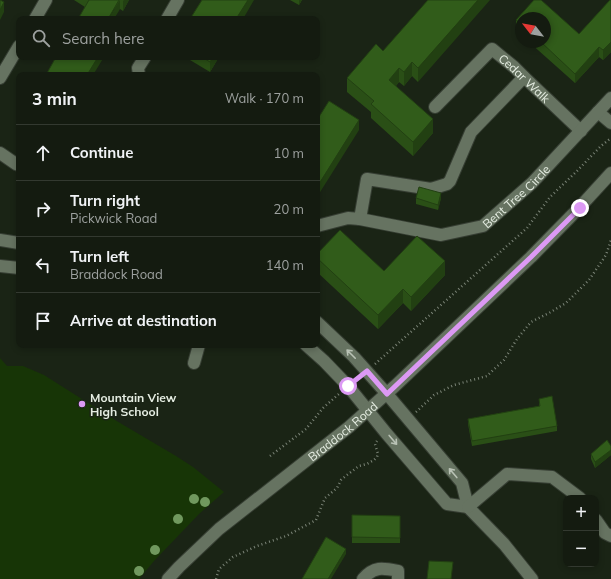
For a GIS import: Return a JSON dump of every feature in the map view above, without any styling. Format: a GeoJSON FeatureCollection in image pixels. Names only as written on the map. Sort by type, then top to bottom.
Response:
{"type":"FeatureCollection","features":[{"type":"Feature","properties":{"kind":"street"},"geometry":{"type":"LineString","coordinates":[[37,16],[46,0]]}},
{"type":"Feature","properties":{"kind":"street"},"geometry":{"type":"LineString","coordinates":[[169,16],[178,0]]}},
{"type":"Feature","properties":{"kind":"street","name":"Cedar Walk"},"geometry":{"type":"LineString","coordinates":[[435,107],[492,49],[514,67],[581,131]]}},
{"type":"Feature","properties":{"kind":"street"},"geometry":{"type":"LineString","coordinates":[[0,78],[16,51]]}},
{"type":"Feature","properties":{"kind":"street"},"geometry":{"type":"LineString","coordinates":[[139,72],[138,68],[143,60]]}},
{"type":"Feature","properties":{"kind":"street"},"geometry":{"type":"LineString","coordinates":[[360,219],[367,179],[431,189],[447,184],[450,181],[471,132],[524,77]]}},
{"type":"Feature","properties":{"kind":"street","name":"Bent Tree Circle"},"geometry":{"type":"LineString","coordinates":[[320,225],[348,218],[441,235],[483,226],[532,183],[611,98]]}},
{"type":"Feature","properties":{"kind":"street"},"geometry":{"type":"LineString","coordinates":[[598,112],[611,123]]}},
{"type":"Feature","properties":{"kind":"street"},"geometry":{"type":"LineString","coordinates":[[0,153],[16,164]]}},
{"type":"Feature","properties":{"kind":"street","name":"Braddock Road"},"geometry":{"type":"LineString","coordinates":[[168,579],[219,529],[349,427],[387,394],[531,257],[580,208],[611,174]]}},
{"type":"Feature","properties":{"kind":"street"},"geometry":{"type":"LineString","coordinates":[[0,240],[16,243]]}},
{"type":"Feature","properties":{"kind":"street"},"geometry":{"type":"LineString","coordinates":[[0,266],[16,268]]}},
{"type":"Feature","properties":{"kind":"street"},"geometry":{"type":"LineString","coordinates":[[320,325],[367,371],[462,483],[468,507],[504,544],[532,579]]}},
{"type":"Feature","properties":{"kind":"street"},"geometry":{"type":"LineString","coordinates":[[194,363],[198,348]]}},
{"type":"Feature","properties":{"kind":"street"},"geometry":{"type":"LineString","coordinates":[[309,348],[348,386],[447,504],[468,507],[506,474],[552,477],[576,495]]}},
{"type":"Feature","properties":{"kind":"street"},"geometry":{"type":"LineString","coordinates":[[599,524],[605,533],[611,536]]}},
{"type":"Feature","properties":{"kind":"street"},"geometry":{"type":"LineString","coordinates":[[363,579],[372,570],[384,568],[398,571],[398,579]]}},
{"type":"Feature","properties":{"kind":"path"},"geometry":{"type":"LineString","coordinates":[[367,371],[527,228],[550,197],[601,146],[611,138]]}},
{"type":"Feature","properties":{"kind":"path"},"geometry":{"type":"LineString","coordinates":[[270,456],[306,429],[323,408],[348,386]]}},
{"type":"Feature","properties":{"kind":"green space","name":"Mountain View High School"},"geometry":{"type":"Polygon","coordinates":[[[0,358],[7,366],[23,366],[44,375],[193,467],[224,492],[199,514],[139,579],[0,579],[0,358]]]}},
{"type":"Feature","properties":{"kind":"building"},"geometry":{"type":"Polygon","coordinates":[[[0,0],[4,2],[0,10],[0,0]]]}},
{"type":"Feature","properties":{"kind":"building"},"geometry":{"type":"Polygon","coordinates":[[[89,0],[119,0],[110,16],[80,16],[89,0]]]}},
{"type":"Feature","properties":{"kind":"building"},"geometry":{"type":"Polygon","coordinates":[[[202,0],[248,0],[238,16],[192,16],[202,0]]]}},
{"type":"Feature","properties":{"kind":"building"},"geometry":{"type":"Polygon","coordinates":[[[428,0],[478,0],[418,68],[412,62],[404,72],[399,68],[389,80],[433,119],[413,142],[371,104],[374,101],[347,78],[376,44],[383,51],[428,0]]]}},
{"type":"Feature","properties":{"kind":"building"},"geometry":{"type":"Polygon","coordinates":[[[534,0],[541,0],[579,34],[611,0],[611,42],[603,50],[599,47],[575,74],[547,48],[551,48],[551,12],[523,12],[534,0]]]}},
{"type":"Feature","properties":{"kind":"building"},"geometry":{"type":"Polygon","coordinates":[[[54,60],[96,60],[89,72],[48,72],[54,60]]]}},
{"type":"Feature","properties":{"kind":"building"},"geometry":{"type":"Polygon","coordinates":[[[329,101],[359,120],[320,182],[320,115],[329,101]]]}},
{"type":"Feature","properties":{"kind":"building"},"geometry":{"type":"Polygon","coordinates":[[[419,187],[441,193],[438,205],[416,198],[419,187]]]}},
{"type":"Feature","properties":{"kind":"building"},"geometry":{"type":"Polygon","coordinates":[[[340,230],[384,271],[417,236],[445,261],[411,297],[403,289],[378,315],[320,261],[320,251],[340,230]]]}},
{"type":"Feature","properties":{"kind":"building"},"geometry":{"type":"Polygon","coordinates":[[[552,396],[557,426],[472,441],[468,419],[540,406],[539,399],[552,396]]]}},
{"type":"Feature","properties":{"kind":"building"},"geometry":{"type":"Polygon","coordinates":[[[607,440],[611,446],[611,450],[595,462],[591,454],[607,440]]]}},
{"type":"Feature","properties":{"kind":"building"},"geometry":{"type":"Polygon","coordinates":[[[352,515],[400,516],[400,538],[352,537],[352,515]]]}},
{"type":"Feature","properties":{"kind":"building"},"geometry":{"type":"Polygon","coordinates":[[[326,537],[346,549],[328,579],[302,579],[326,537]]]}},
{"type":"Feature","properties":{"kind":"building"},"geometry":{"type":"Polygon","coordinates":[[[429,561],[453,562],[451,579],[427,579],[429,561]]]}},
{"type":"Feature","properties":{"kind":"place","name":"Mountain View High School"},"geometry":{"type":"Point","coordinates":[82,404]}},
{"type":"Feature","properties":{"kind":"route"},"geometry":{"type":"LineString","coordinates":[[348,386],[367,371],[387,394],[531,257],[580,208]]}}]}
